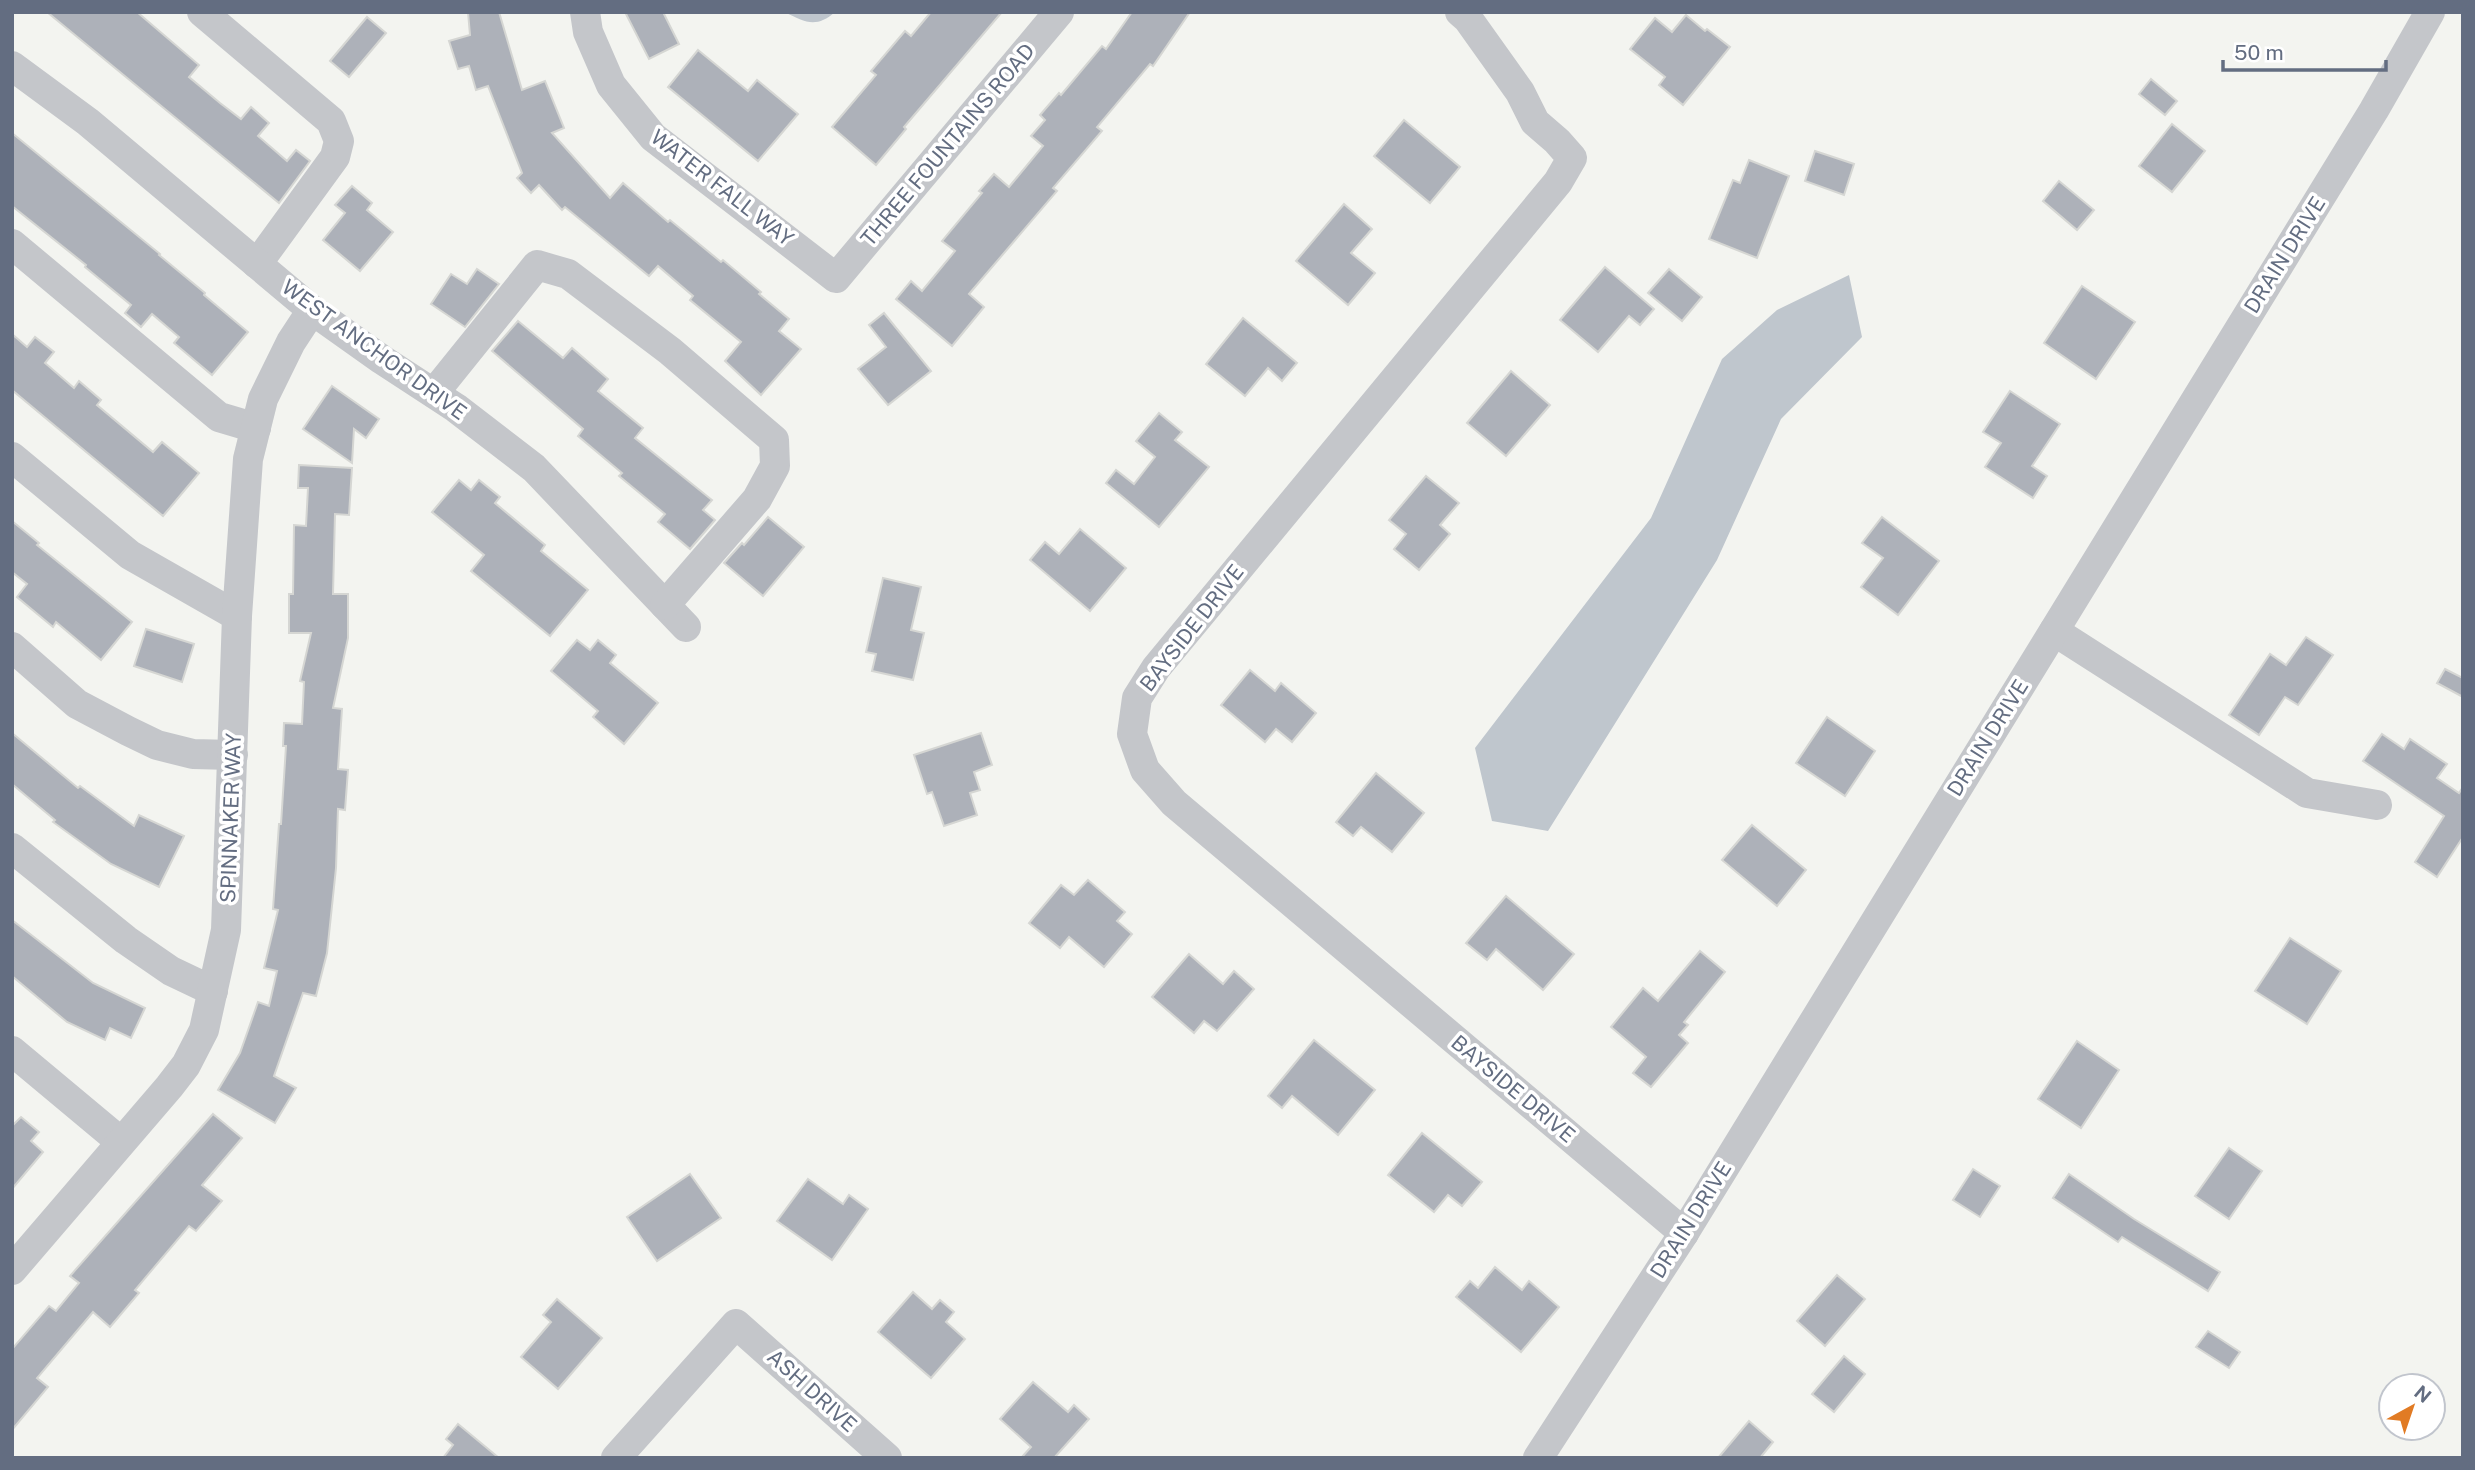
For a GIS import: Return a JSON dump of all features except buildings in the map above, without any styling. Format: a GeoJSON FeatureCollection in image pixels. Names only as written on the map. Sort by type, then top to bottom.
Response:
{"type":"FeatureCollection","features":[{"type":"Feature","properties":{"kind":"street"},"geometry":{"type":"LineString","coordinates":[[202,12],[331,121],[339,141],[335,157],[257,264]]}},
{"type":"Feature","properties":{"kind":"street","name":"WATER FALL WAY"},"geometry":{"type":"LineString","coordinates":[[585,12],[588,32],[611,85],[653,137],[836,278]]}},
{"type":"Feature","properties":{"kind":"street","name":"THREE FOUNTAINS ROAD"},"geometry":{"type":"LineString","coordinates":[[836,278],[1059,12]]}},
{"type":"Feature","properties":{"kind":"street","name":"BAYSIDE DRIVE"},"geometry":{"type":"LineString","coordinates":[[1460,12],[1468,19],[1520,92],[1535,122],[1558,141],[1572,158],[1550,192],[1156,668],[1137,698],[1132,734],[1145,769],[1174,803],[1684,1233]]}},
{"type":"Feature","properties":{"kind":"street","name":"DRAIN DRIVE"},"geometry":{"type":"LineString","coordinates":[[1538,1458],[1684,1233],[2374,110],[2430,12]]}},
{"type":"Feature","properties":{"kind":"street","name":"WEST ANCHOR DRIVE"},"geometry":{"type":"LineString","coordinates":[[12,65],[89,122],[312,310],[433,393],[534,468],[686,627]]}},
{"type":"Feature","properties":{"kind":"street"},"geometry":{"type":"LineString","coordinates":[[12,244],[219,417],[256,428]]}},
{"type":"Feature","properties":{"kind":"street"},"geometry":{"type":"LineString","coordinates":[[433,393],[537,265],[568,274],[670,351],[774,440],[775,466],[757,499],[665,605]]}},
{"type":"Feature","properties":{"kind":"street","name":"SPINNAKER WAY"},"geometry":{"type":"LineString","coordinates":[[15,1262],[186,1065],[204,1030],[226,930],[237,616],[248,458],[263,399],[291,342],[312,310]]}},
{"type":"Feature","properties":{"kind":"street"},"geometry":{"type":"LineString","coordinates":[[12,457],[130,555],[237,616]]}},
{"type":"Feature","properties":{"kind":"street"},"geometry":{"type":"LineString","coordinates":[[2054,631],[2307,793],[2377,805]]}},
{"type":"Feature","properties":{"kind":"street"},"geometry":{"type":"LineString","coordinates":[[12,647],[77,704],[128,731],[158,745],[193,754],[233,755]]}},
{"type":"Feature","properties":{"kind":"street"},"geometry":{"type":"LineString","coordinates":[[12,848],[126,940],[171,971],[213,991]]}},
{"type":"Feature","properties":{"kind":"street"},"geometry":{"type":"LineString","coordinates":[[12,1051],[121,1142]]}},
{"type":"Feature","properties":{"kind":"street","name":"ASH DRIVE"},"geometry":{"type":"LineString","coordinates":[[616,1458],[736,1324],[887,1458]]}},
{"type":"Feature","properties":{"kind":"shaded area"},"geometry":{"type":"Polygon","coordinates":[[[785,12],[835,12],[822,20],[811,22],[785,12]]]}},
{"type":"Feature","properties":{"kind":"shaded area"},"geometry":{"type":"Polygon","coordinates":[[[1849,275],[1862,337],[1781,419],[1717,560],[1548,831],[1492,821],[1475,748],[1651,518],[1722,359],[1777,310],[1849,275]]]}}]}
